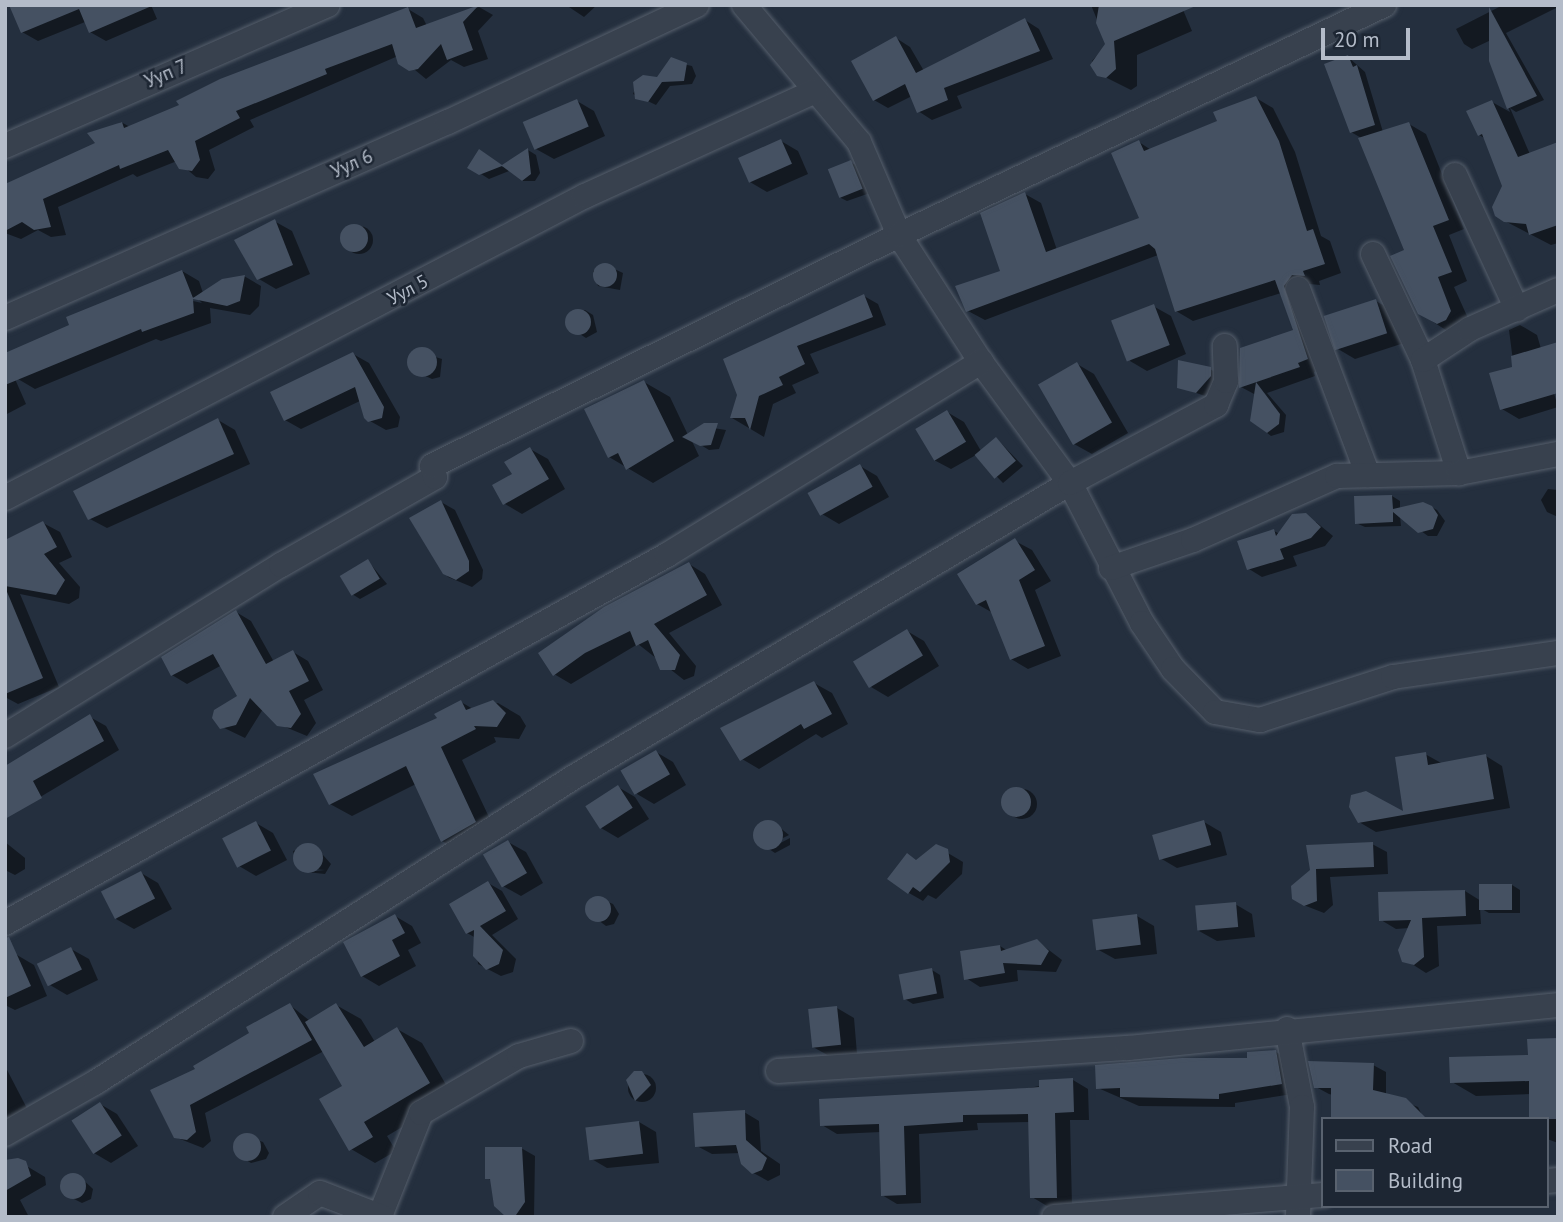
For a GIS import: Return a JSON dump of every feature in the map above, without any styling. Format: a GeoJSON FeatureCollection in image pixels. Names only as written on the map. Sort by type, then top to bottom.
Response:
{"type":"FeatureCollection","features":[{"type":"Feature","properties":{"kind":"street","name":"Ууп 7"},"geometry":{"type":"LineString","coordinates":[[5,146],[327,5]]}},
{"type":"Feature","properties":{"kind":"street","name":"Уул 6"},"geometry":{"type":"LineString","coordinates":[[5,318],[448,122],[697,5]]}},
{"type":"Feature","properties":{"kind":"street"},"geometry":{"type":"LineString","coordinates":[[744,5],[859,142],[899,235],[981,362],[1070,483],[1111,568],[1173,669],[1215,712],[1260,720],[1393,677],[1558,653]]}},
{"type":"Feature","properties":{"kind":"street"},"geometry":{"type":"LineString","coordinates":[[5,736],[281,565],[435,477],[432,466],[899,235],[1384,5]]}},
{"type":"Feature","properties":{"kind":"street","name":"Уул 5"},"geometry":{"type":"LineString","coordinates":[[5,498],[585,196],[815,91]]}},
{"type":"Feature","properties":{"kind":"street"},"geometry":{"type":"LineString","coordinates":[[1455,175],[1517,309]]}},
{"type":"Feature","properties":{"kind":"street"},"geometry":{"type":"LineString","coordinates":[[1373,254],[1423,360],[1459,473]]}},
{"type":"Feature","properties":{"kind":"street"},"geometry":{"type":"LineString","coordinates":[[1298,289],[1368,475]]}},
{"type":"Feature","properties":{"kind":"street"},"geometry":{"type":"LineString","coordinates":[[1423,360],[1470,329],[1558,290]]}},
{"type":"Feature","properties":{"kind":"street"},"geometry":{"type":"LineString","coordinates":[[5,1134],[96,1082],[574,777],[1070,483],[1216,405],[1226,381],[1225,346]]}},
{"type":"Feature","properties":{"kind":"street"},"geometry":{"type":"LineString","coordinates":[[5,923],[667,555],[981,362]]}},
{"type":"Feature","properties":{"kind":"street"},"geometry":{"type":"LineString","coordinates":[[1111,568],[1193,540],[1336,475],[1459,473],[1558,454]]}},
{"type":"Feature","properties":{"kind":"street"},"geometry":{"type":"LineString","coordinates":[[778,1072],[1128,1048],[1287,1029],[1558,1005]]}},
{"type":"Feature","properties":{"kind":"street"},"geometry":{"type":"LineString","coordinates":[[1287,1029],[1301,1107],[1297,1207]]}},
{"type":"Feature","properties":{"kind":"street"},"geometry":{"type":"LineString","coordinates":[[285,1217],[320,1193],[381,1216],[421,1113],[519,1056],[571,1041]]}},
{"type":"Feature","properties":{"kind":"street"},"geometry":{"type":"LineString","coordinates":[[1054,1217],[1297,1207],[1322,1195]]}},
{"type":"Feature","properties":{"kind":"building"},"geometry":{"type":"Polygon","coordinates":[[[9,5],[154,5],[89,33],[79,9],[21,33],[9,5]]]}},
{"type":"Feature","properties":{"kind":"building"},"geometry":{"type":"Polygon","coordinates":[[[479,5],[463,22],[473,50],[447,60],[441,44],[418,69],[409,71],[398,64],[392,44],[325,69],[327,74],[236,111],[240,118],[195,141],[200,160],[192,171],[179,169],[168,150],[120,169],[119,165],[43,199],[51,227],[34,230],[22,222],[5,231],[5,184],[95,143],[87,133],[122,122],[124,128],[179,105],[176,101],[220,79],[408,7],[416,28],[479,5]]]}},
{"type":"Feature","properties":{"kind":"building"},"geometry":{"type":"Polygon","coordinates":[[[1099,5],[1198,5],[1114,41],[1116,69],[1106,78],[1097,76],[1090,65],[1105,44],[1096,23],[1099,5]]]}},
{"type":"Feature","properties":{"kind":"building"},"geometry":{"type":"Polygon","coordinates":[[[1489,7],[1537,96],[1507,109],[1489,61],[1489,7]]]}},
{"type":"Feature","properties":{"kind":"building"},"geometry":{"type":"Polygon","coordinates":[[[1025,18],[1040,51],[944,88],[948,100],[917,113],[905,84],[873,101],[851,61],[896,36],[916,73],[1025,18]]]}},
{"type":"Feature","properties":{"kind":"building"},"geometry":{"type":"Polygon","coordinates":[[[1348,55],[1353,67],[1357,65],[1375,125],[1350,133],[1324,64],[1348,55]]]}},
{"type":"Feature","properties":{"kind":"building"},"geometry":{"type":"Polygon","coordinates":[[[671,57],[687,63],[684,81],[662,82],[648,102],[635,99],[633,82],[643,75],[657,77],[671,57]]]}},
{"type":"Feature","properties":{"kind":"building"},"geometry":{"type":"Polygon","coordinates":[[[1256,96],[1279,141],[1307,231],[1313,229],[1325,264],[1303,271],[1305,276],[1292,275],[1284,286],[1308,359],[1298,363],[1300,367],[1239,388],[1240,348],[1293,330],[1275,280],[1175,312],[1155,249],[1149,244],[966,312],[955,286],[1000,271],[980,213],[1025,192],[1046,252],[1139,218],[1111,153],[1139,140],[1144,151],[1217,121],[1213,112],[1256,96]]]}},
{"type":"Feature","properties":{"kind":"building"},"geometry":{"type":"Polygon","coordinates":[[[577,99],[589,127],[534,150],[523,122],[577,99]]]}},
{"type":"Feature","properties":{"kind":"building"},"geometry":{"type":"Polygon","coordinates":[[[1492,100],[1518,157],[1558,142],[1558,225],[1529,235],[1526,224],[1504,222],[1495,216],[1492,207],[1502,186],[1482,134],[1478,136],[1466,111],[1492,100]]]}},
{"type":"Feature","properties":{"kind":"building"},"geometry":{"type":"Polygon","coordinates":[[[1409,122],[1449,220],[1433,226],[1452,272],[1438,277],[1451,311],[1446,320],[1437,324],[1418,314],[1390,256],[1404,250],[1358,138],[1409,122]]]}},
{"type":"Feature","properties":{"kind":"building"},"geometry":{"type":"Polygon","coordinates":[[[781,139],[792,164],[749,183],[738,158],[781,139]]]}},
{"type":"Feature","properties":{"kind":"building"},"geometry":{"type":"Polygon","coordinates":[[[528,148],[531,174],[522,181],[502,166],[479,175],[467,168],[479,149],[502,165],[528,148]]]}},
{"type":"Feature","properties":{"kind":"building"},"geometry":{"type":"Polygon","coordinates":[[[851,160],[863,189],[839,198],[828,169],[851,160]]]}},
{"type":"Feature","properties":{"kind":"building"},"geometry":{"type":"Polygon","coordinates":[[[275,219],[293,265],[257,280],[234,240],[275,219]]]}},
{"type":"Feature","properties":{"kind":"building"},"geometry":{"type":"Polygon","coordinates":[[[354,224],[364,228],[368,238],[364,248],[354,252],[344,248],[340,238],[344,228],[354,224]]]}},
{"type":"Feature","properties":{"kind":"building"},"geometry":{"type":"Polygon","coordinates":[[[605,263],[614,266],[617,275],[614,284],[605,287],[596,284],[593,275],[596,266],[605,263]]]}},
{"type":"Feature","properties":{"kind":"building"},"geometry":{"type":"Polygon","coordinates":[[[182,270],[193,298],[222,279],[245,275],[240,301],[227,306],[193,299],[194,313],[142,332],[141,329],[5,385],[5,353],[69,325],[66,317],[182,270]]]}},
{"type":"Feature","properties":{"kind":"building"},"geometry":{"type":"Polygon","coordinates":[[[864,294],[873,317],[797,346],[805,364],[779,377],[783,385],[759,396],[750,430],[745,418],[730,418],[737,395],[723,359],[864,294]]]}},
{"type":"Feature","properties":{"kind":"building"},"geometry":{"type":"Polygon","coordinates":[[[1376,299],[1387,333],[1335,350],[1324,316],[1376,299]]]}},
{"type":"Feature","properties":{"kind":"building"},"geometry":{"type":"Polygon","coordinates":[[[1154,304],[1170,345],[1127,362],[1111,320],[1154,304]]]}},
{"type":"Feature","properties":{"kind":"building"},"geometry":{"type":"Polygon","coordinates":[[[578,309],[587,313],[591,322],[587,331],[578,335],[569,331],[565,322],[569,313],[578,309]]]}},
{"type":"Feature","properties":{"kind":"building"},"geometry":{"type":"Polygon","coordinates":[[[1558,342],[1558,393],[1500,410],[1489,373],[1512,367],[1511,356],[1558,342]]]}},
{"type":"Feature","properties":{"kind":"building"},"geometry":{"type":"Polygon","coordinates":[[[422,347],[432,352],[437,362],[432,372],[422,377],[412,372],[407,362],[412,352],[422,347]]]}},
{"type":"Feature","properties":{"kind":"building"},"geometry":{"type":"Polygon","coordinates":[[[353,352],[384,407],[382,418],[368,422],[364,418],[355,387],[284,421],[270,392],[353,352]]]}},
{"type":"Feature","properties":{"kind":"building"},"geometry":{"type":"Polygon","coordinates":[[[1178,360],[1211,367],[1211,376],[1196,393],[1177,388],[1178,360]]]}},
{"type":"Feature","properties":{"kind":"building"},"geometry":{"type":"Polygon","coordinates":[[[1077,362],[1112,423],[1073,445],[1038,384],[1077,362]]]}},
{"type":"Feature","properties":{"kind":"building"},"geometry":{"type":"Polygon","coordinates":[[[644,380],[674,441],[626,470],[618,453],[608,458],[584,409],[644,380]]]}},
{"type":"Feature","properties":{"kind":"building"},"geometry":{"type":"Polygon","coordinates":[[[1256,382],[1280,414],[1279,424],[1267,433],[1250,421],[1256,382]]]}},
{"type":"Feature","properties":{"kind":"building"},"geometry":{"type":"Polygon","coordinates":[[[947,410],[966,442],[934,461],[915,429],[947,410]]]}},
{"type":"Feature","properties":{"kind":"building"},"geometry":{"type":"Polygon","coordinates":[[[218,418],[234,454],[88,520],[73,491],[218,418]]]}},
{"type":"Feature","properties":{"kind":"building"},"geometry":{"type":"Polygon","coordinates":[[[704,423],[718,423],[711,445],[700,446],[682,437],[704,423]]]}},
{"type":"Feature","properties":{"kind":"building"},"geometry":{"type":"Polygon","coordinates":[[[996,437],[1016,461],[994,479],[975,455],[996,437]]]}},
{"type":"Feature","properties":{"kind":"building"},"geometry":{"type":"Polygon","coordinates":[[[530,447],[549,479],[503,505],[492,485],[512,474],[504,462],[530,447]]]}},
{"type":"Feature","properties":{"kind":"building"},"geometry":{"type":"Polygon","coordinates":[[[860,464],[873,487],[820,516],[808,493],[860,464]]]}},
{"type":"Feature","properties":{"kind":"building"},"geometry":{"type":"Polygon","coordinates":[[[1392,495],[1393,509],[1423,502],[1432,506],[1438,515],[1433,529],[1418,533],[1393,512],[1393,522],[1355,524],[1354,496],[1392,495]]]}},
{"type":"Feature","properties":{"kind":"building"},"geometry":{"type":"Polygon","coordinates":[[[441,500],[469,561],[469,571],[456,580],[443,574],[409,518],[441,500]]]}},
{"type":"Feature","properties":{"kind":"building"},"geometry":{"type":"Polygon","coordinates":[[[1306,513],[1321,527],[1311,538],[1280,549],[1284,559],[1247,570],[1237,541],[1274,529],[1276,536],[1292,514],[1306,513]]]}},
{"type":"Feature","properties":{"kind":"building"},"geometry":{"type":"Polygon","coordinates":[[[43,521],[57,547],[44,554],[65,580],[56,595],[5,586],[5,540],[43,521]]]}},
{"type":"Feature","properties":{"kind":"building"},"geometry":{"type":"Polygon","coordinates":[[[1015,538],[1035,570],[1019,580],[1045,646],[1010,660],[986,600],[976,605],[957,574],[1015,538]]]}},
{"type":"Feature","properties":{"kind":"building"},"geometry":{"type":"Polygon","coordinates":[[[368,559],[380,579],[352,596],[340,576],[368,559]]]}},
{"type":"Feature","properties":{"kind":"building"},"geometry":{"type":"Polygon","coordinates":[[[689,562],[707,595],[654,624],[680,655],[675,670],[660,670],[648,640],[636,646],[630,631],[585,653],[553,676],[538,653],[604,607],[689,562]]]}},
{"type":"Feature","properties":{"kind":"building"},"geometry":{"type":"Polygon","coordinates":[[[5,587],[43,678],[5,694],[5,587]]]}},
{"type":"Feature","properties":{"kind":"building"},"geometry":{"type":"Polygon","coordinates":[[[236,610],[266,664],[293,650],[309,681],[289,691],[301,714],[291,728],[277,726],[250,698],[236,725],[220,729],[212,718],[214,710],[237,696],[213,654],[171,676],[161,657],[236,610]]]}},
{"type":"Feature","properties":{"kind":"building"},"geometry":{"type":"Polygon","coordinates":[[[907,629],[923,656],[869,688],[853,661],[907,629]]]}},
{"type":"Feature","properties":{"kind":"building"},"geometry":{"type":"Polygon","coordinates":[[[814,681],[832,714],[804,729],[801,724],[740,761],[720,728],[814,681]]]}},
{"type":"Feature","properties":{"kind":"building"},"geometry":{"type":"Polygon","coordinates":[[[461,700],[466,710],[493,700],[506,713],[497,727],[474,726],[476,729],[441,747],[476,822],[441,842],[406,766],[329,805],[313,774],[437,718],[434,714],[461,700]]]}},
{"type":"Feature","properties":{"kind":"building"},"geometry":{"type":"Polygon","coordinates":[[[90,714],[104,741],[33,781],[42,798],[5,819],[5,766],[90,714]]]}},
{"type":"Feature","properties":{"kind":"building"},"geometry":{"type":"Polygon","coordinates":[[[656,750],[670,774],[634,795],[620,770],[656,750]]]}},
{"type":"Feature","properties":{"kind":"building"},"geometry":{"type":"Polygon","coordinates":[[[1426,752],[1428,765],[1486,754],[1494,799],[1358,823],[1349,807],[1351,795],[1366,791],[1403,811],[1395,757],[1426,752]]]}},
{"type":"Feature","properties":{"kind":"building"},"geometry":{"type":"Polygon","coordinates":[[[618,785],[633,808],[600,829],[585,806],[618,785]]]}},
{"type":"Feature","properties":{"kind":"building"},"geometry":{"type":"Polygon","coordinates":[[[1016,787],[1027,791],[1031,802],[1027,813],[1016,817],[1005,813],[1001,802],[1005,791],[1016,787]]]}},
{"type":"Feature","properties":{"kind":"building"},"geometry":{"type":"Polygon","coordinates":[[[768,820],[774,821],[782,829],[782,841],[774,849],[768,850],[762,849],[754,841],[753,835],[754,829],[762,821],[768,820]]]}},
{"type":"Feature","properties":{"kind":"building"},"geometry":{"type":"Polygon","coordinates":[[[1204,820],[1211,845],[1159,860],[1152,835],[1204,820]]]}},
{"type":"Feature","properties":{"kind":"building"},"geometry":{"type":"Polygon","coordinates":[[[256,821],[271,850],[237,868],[222,838],[256,821]]]}},
{"type":"Feature","properties":{"kind":"building"},"geometry":{"type":"Polygon","coordinates":[[[508,840],[527,873],[502,887],[483,854],[508,840]]]}},
{"type":"Feature","properties":{"kind":"building"},"geometry":{"type":"Polygon","coordinates":[[[1373,842],[1374,867],[1316,869],[1317,901],[1304,906],[1292,899],[1291,886],[1310,870],[1306,845],[1373,842]]]}},
{"type":"Feature","properties":{"kind":"building"},"geometry":{"type":"Polygon","coordinates":[[[308,843],[319,847],[323,858],[319,869],[308,873],[297,869],[293,858],[297,847],[308,843]]]}},
{"type":"Feature","properties":{"kind":"building"},"geometry":{"type":"Polygon","coordinates":[[[936,844],[948,849],[950,862],[920,892],[913,887],[908,894],[887,879],[907,853],[916,860],[936,844]]]}},
{"type":"Feature","properties":{"kind":"building"},"geometry":{"type":"Polygon","coordinates":[[[141,871],[155,899],[115,919],[101,891],[141,871]]]}},
{"type":"Feature","properties":{"kind":"building"},"geometry":{"type":"Polygon","coordinates":[[[488,881],[506,911],[480,926],[503,950],[499,964],[486,970],[473,956],[474,930],[466,934],[449,904],[488,881]]]}},
{"type":"Feature","properties":{"kind":"building"},"geometry":{"type":"Polygon","coordinates":[[[1479,884],[1512,884],[1512,910],[1479,910],[1479,884]]]}},
{"type":"Feature","properties":{"kind":"building"},"geometry":{"type":"Polygon","coordinates":[[[1465,890],[1466,916],[1422,918],[1424,957],[1414,965],[1402,962],[1398,950],[1411,920],[1379,921],[1378,892],[1465,890]]]}},
{"type":"Feature","properties":{"kind":"building"},"geometry":{"type":"Polygon","coordinates":[[[598,896],[608,899],[611,909],[608,919],[598,922],[588,919],[585,909],[588,899],[598,896]]]}},
{"type":"Feature","properties":{"kind":"building"},"geometry":{"type":"Polygon","coordinates":[[[1236,902],[1238,927],[1197,930],[1195,906],[1236,902]]]}},
{"type":"Feature","properties":{"kind":"building"},"geometry":{"type":"Polygon","coordinates":[[[395,914],[405,933],[392,940],[400,956],[361,977],[343,942],[395,914]]]}},
{"type":"Feature","properties":{"kind":"building"},"geometry":{"type":"Polygon","coordinates":[[[1137,914],[1141,945],[1096,950],[1092,919],[1137,914]]]}},
{"type":"Feature","properties":{"kind":"building"},"geometry":{"type":"Polygon","coordinates":[[[9,937],[31,986],[5,998],[5,938],[9,937]]]}},
{"type":"Feature","properties":{"kind":"building"},"geometry":{"type":"Polygon","coordinates":[[[1037,939],[1049,951],[1041,965],[1003,963],[1005,973],[964,980],[960,951],[1000,945],[1001,951],[1037,939]]]}},
{"type":"Feature","properties":{"kind":"building"},"geometry":{"type":"Polygon","coordinates":[[[71,947],[82,969],[48,986],[37,964],[71,947]]]}},
{"type":"Feature","properties":{"kind":"building"},"geometry":{"type":"Polygon","coordinates":[[[932,968],[937,994],[904,1000],[899,974],[932,968]]]}},
{"type":"Feature","properties":{"kind":"building"},"geometry":{"type":"Polygon","coordinates":[[[290,1003],[312,1040],[190,1105],[196,1132],[187,1140],[174,1138],[150,1090],[195,1069],[193,1066],[249,1033],[246,1027],[290,1003]]]}},
{"type":"Feature","properties":{"kind":"building"},"geometry":{"type":"Polygon","coordinates":[[[336,1003],[364,1047],[397,1027],[430,1083],[364,1122],[373,1137],[349,1151],[319,1099],[342,1086],[305,1022],[336,1003]]]}},
{"type":"Feature","properties":{"kind":"building"},"geometry":{"type":"Polygon","coordinates":[[[837,1006],[841,1045],[812,1048],[808,1009],[837,1006]]]}},
{"type":"Feature","properties":{"kind":"building"},"geometry":{"type":"Polygon","coordinates":[[[1558,1038],[1558,1119],[1529,1117],[1529,1081],[1450,1083],[1449,1057],[1528,1055],[1527,1039],[1558,1038]]]}},
{"type":"Feature","properties":{"kind":"building"},"geometry":{"type":"Polygon","coordinates":[[[1276,1050],[1282,1084],[1219,1094],[1219,1099],[1120,1097],[1120,1088],[1096,1089],[1095,1065],[1182,1058],[1247,1058],[1247,1052],[1276,1050]]]}},
{"type":"Feature","properties":{"kind":"building"},"geometry":{"type":"Polygon","coordinates":[[[1308,1061],[1374,1063],[1373,1090],[1406,1098],[1425,1117],[1331,1117],[1331,1088],[1314,1088],[1308,1061]]]}},
{"type":"Feature","properties":{"kind":"building"},"geometry":{"type":"Polygon","coordinates":[[[634,1071],[642,1071],[651,1085],[635,1101],[626,1080],[634,1071]]]}},
{"type":"Feature","properties":{"kind":"building"},"geometry":{"type":"Polygon","coordinates":[[[1073,1078],[1074,1112],[1055,1113],[1057,1198],[1030,1198],[1028,1114],[963,1115],[963,1122],[904,1126],[906,1195],[881,1196],[879,1124],[820,1126],[819,1099],[1027,1088],[1039,1087],[1039,1080],[1073,1078]]]}},
{"type":"Feature","properties":{"kind":"building"},"geometry":{"type":"Polygon","coordinates":[[[100,1102],[122,1136],[93,1154],[71,1121],[100,1102]]]}},
{"type":"Feature","properties":{"kind":"building"},"geometry":{"type":"Polygon","coordinates":[[[745,1110],[746,1140],[767,1158],[762,1170],[752,1174],[741,1164],[736,1145],[695,1147],[693,1113],[745,1110]]]}},
{"type":"Feature","properties":{"kind":"building"},"geometry":{"type":"Polygon","coordinates":[[[639,1121],[643,1154],[589,1160],[585,1128],[639,1121]]]}},
{"type":"Feature","properties":{"kind":"building"},"geometry":{"type":"Polygon","coordinates":[[[247,1133],[257,1137],[261,1147],[257,1157],[247,1161],[237,1157],[233,1147],[237,1137],[247,1133]]]}},
{"type":"Feature","properties":{"kind":"building"},"geometry":{"type":"Polygon","coordinates":[[[485,1147],[522,1147],[525,1202],[516,1215],[505,1216],[494,1206],[490,1179],[485,1179],[485,1147]]]}},
{"type":"Feature","properties":{"kind":"building"},"geometry":{"type":"Polygon","coordinates":[[[18,1158],[26,1161],[31,1176],[5,1191],[5,1160],[18,1158]]]}},
{"type":"Feature","properties":{"kind":"building"},"geometry":{"type":"Polygon","coordinates":[[[73,1173],[82,1177],[86,1186],[82,1195],[73,1199],[64,1195],[60,1186],[64,1177],[73,1173]]]}}]}
